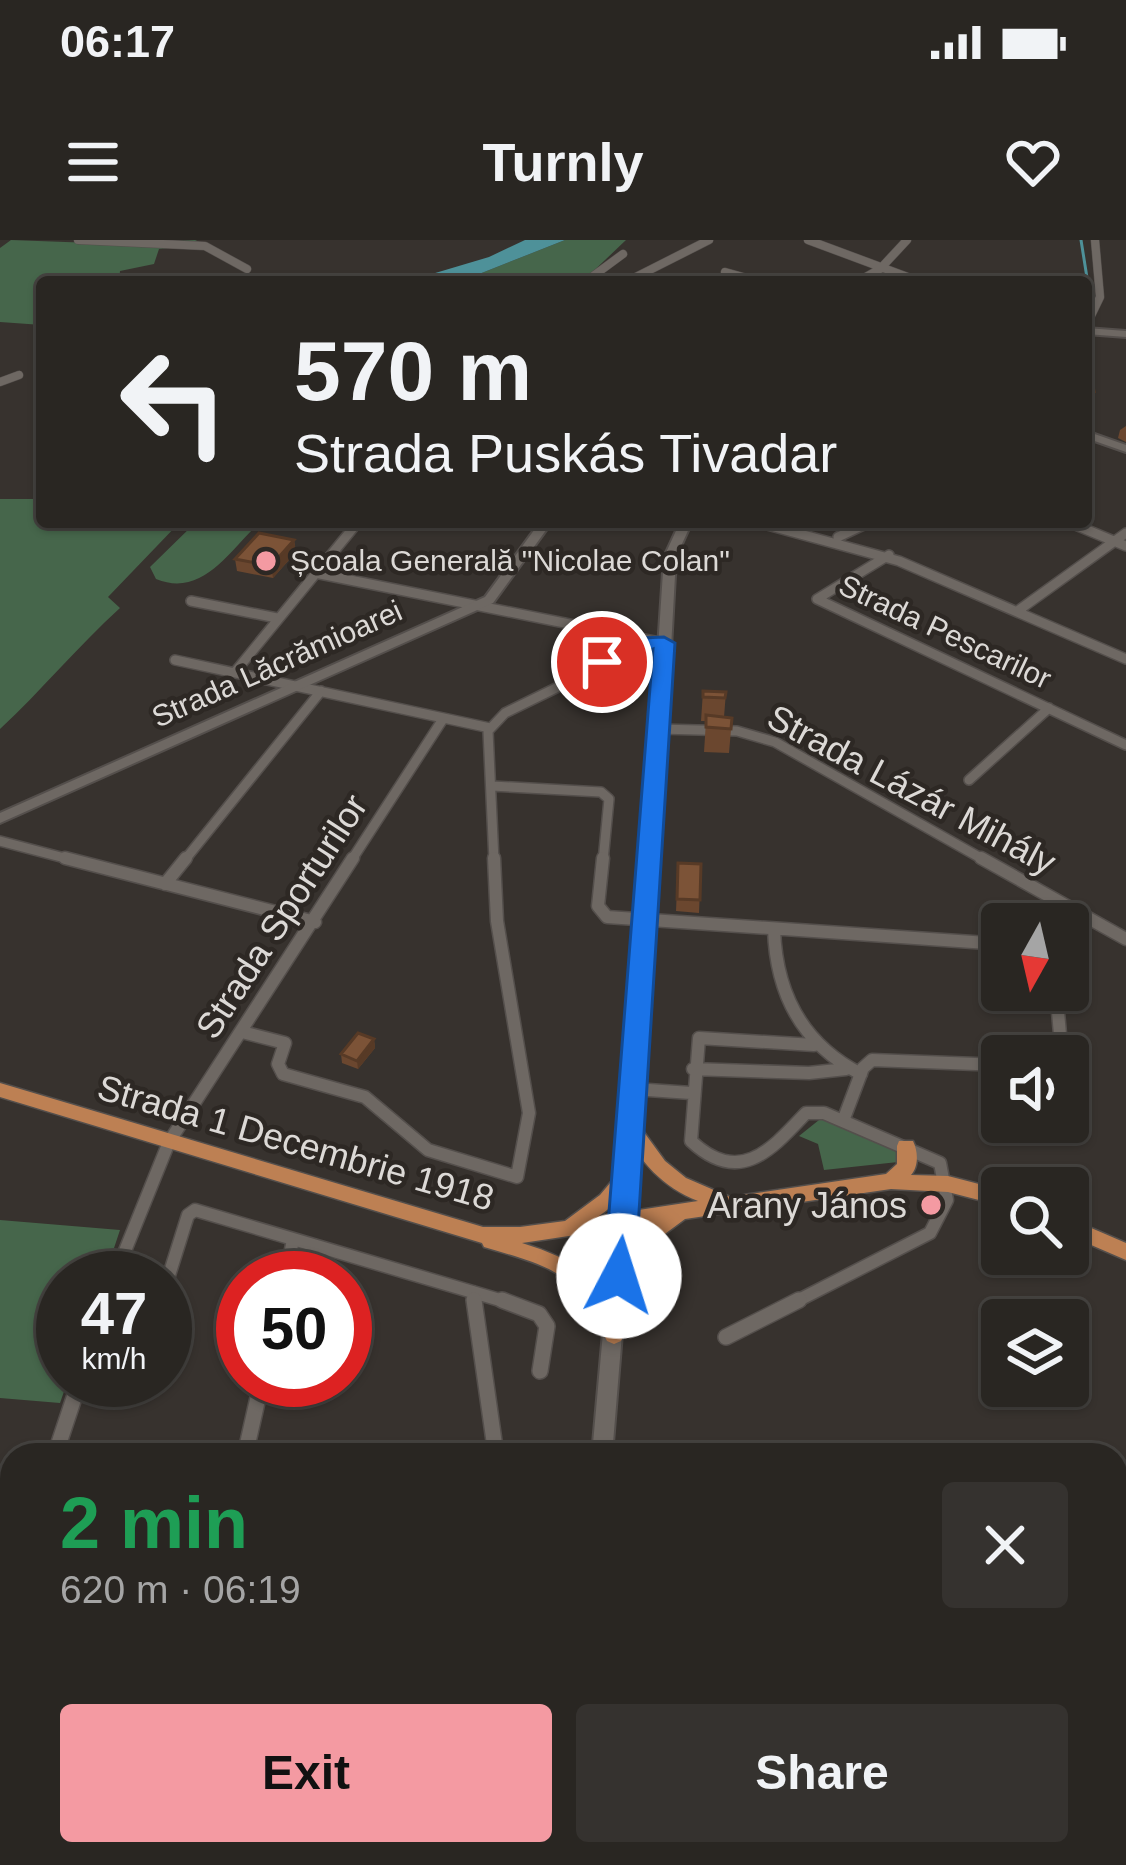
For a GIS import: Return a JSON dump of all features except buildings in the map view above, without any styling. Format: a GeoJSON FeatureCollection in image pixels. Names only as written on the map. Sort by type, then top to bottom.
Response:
{"type":"FeatureCollection","features":[{"type":"Feature","properties":{"kind":"main road"},"geometry":{"type":"LineString","coordinates":[[1092,330],[1126,334]]}},
{"type":"Feature","properties":{"kind":"main road"},"geometry":{"type":"LineString","coordinates":[[1092,436],[1126,449]]}},
{"type":"Feature","properties":{"kind":"main road","name":"Strada Lăcrămioarei"},"geometry":{"type":"LineString","coordinates":[[0,818],[476,606],[494,596],[542,528]]}},
{"type":"Feature","properties":{"kind":"main road"},"geometry":{"type":"LineString","coordinates":[[603,1443],[648,921],[659,729],[657,642],[670,557],[683,528]]}},
{"type":"Feature","properties":{"kind":"main road","name":"Strada 1 Decembrie 1918"},"geometry":{"type":"LineString","coordinates":[[0,1090],[458,1231],[494,1236],[891,1180],[948,1184],[981,1193]]}},
{"type":"Feature","properties":{"kind":"main road"},"geometry":{"type":"LineString","coordinates":[[631,1129],[672,1182],[733,1203]]}},
{"type":"Feature","properties":{"kind":"main road"},"geometry":{"type":"LineString","coordinates":[[891,1180],[907,1167],[906,1146]]}},
{"type":"Feature","properties":{"kind":"main road"},"geometry":{"type":"LineString","coordinates":[[560,1229],[597,1208],[628,1174]]}},
{"type":"Feature","properties":{"kind":"main road"},"geometry":{"type":"LineString","coordinates":[[619,1276],[651,1232],[691,1209]]}},
{"type":"Feature","properties":{"kind":"main road"},"geometry":{"type":"LineString","coordinates":[[458,1231],[573,1270],[600,1300],[614,1335]]}},
{"type":"Feature","properties":{"kind":"main road"},"geometry":{"type":"LineString","coordinates":[[1089,1235],[1126,1252]]}},
{"type":"Feature","properties":{"kind":"street"},"geometry":{"type":"LineString","coordinates":[[78,240],[206,245],[247,269]]}},
{"type":"Feature","properties":{"kind":"street"},"geometry":{"type":"LineString","coordinates":[[638,276],[709,240]]}},
{"type":"Feature","properties":{"kind":"street"},"geometry":{"type":"LineString","coordinates":[[808,240],[902,276]]}},
{"type":"Feature","properties":{"kind":"street"},"geometry":{"type":"LineString","coordinates":[[868,276],[907,240]]}},
{"type":"Feature","properties":{"kind":"street"},"geometry":{"type":"LineString","coordinates":[[1092,316],[1100,298],[1095,240]]}},
{"type":"Feature","properties":{"kind":"street"},"geometry":{"type":"LineString","coordinates":[[593,276],[623,254]]}},
{"type":"Feature","properties":{"kind":"street"},"geometry":{"type":"LineString","coordinates":[[725,272],[739,276]]}},
{"type":"Feature","properties":{"kind":"street"},"geometry":{"type":"LineString","coordinates":[[0,382],[20,375]]}},
{"type":"Feature","properties":{"kind":"street"},"geometry":{"type":"LineString","coordinates":[[235,672],[353,528]]}},
{"type":"Feature","properties":{"kind":"street"},"geometry":{"type":"LineString","coordinates":[[786,528],[889,555],[1126,659]]}},
{"type":"Feature","properties":{"kind":"street"},"geometry":{"type":"LineString","coordinates":[[837,538],[860,528]]}},
{"type":"Feature","properties":{"kind":"street"},"geometry":{"type":"LineString","coordinates":[[1082,528],[1126,546]]}},
{"type":"Feature","properties":{"kind":"street"},"geometry":{"type":"LineString","coordinates":[[851,542],[857,530]]}},
{"type":"Feature","properties":{"kind":"street"},"geometry":{"type":"LineString","coordinates":[[1019,610],[1126,533]]}},
{"type":"Feature","properties":{"kind":"street","name":"Strada Pescarilor"},"geometry":{"type":"LineString","coordinates":[[889,555],[817,599],[1126,745]]}},
{"type":"Feature","properties":{"kind":"street"},"geometry":{"type":"LineString","coordinates":[[315,573],[657,642]]}},
{"type":"Feature","properties":{"kind":"street"},"geometry":{"type":"LineString","coordinates":[[191,602],[277,618]]}},
{"type":"Feature","properties":{"kind":"street"},"geometry":{"type":"LineString","coordinates":[[242,1032],[285,1043],[278,1064],[283,1074],[378,1104],[428,1150],[517,1177],[529,1113],[496,922],[490,728],[500,716],[536,696],[657,642]]}},
{"type":"Feature","properties":{"kind":"street"},"geometry":{"type":"LineString","coordinates":[[175,660],[490,728]]}},
{"type":"Feature","properties":{"kind":"street"},"geometry":{"type":"LineString","coordinates":[[165,884],[321,692]]}},
{"type":"Feature","properties":{"kind":"street"},"geometry":{"type":"LineString","coordinates":[[969,780],[1048,708]]}},
{"type":"Feature","properties":{"kind":"street","name":"Strada Sporturilor"},"geometry":{"type":"LineString","coordinates":[[125,1251],[169,1142],[443,719]]}},
{"type":"Feature","properties":{"kind":"street","name":"Strada Lázár Mihály"},"geometry":{"type":"LineString","coordinates":[[659,729],[737,731],[775,742],[1126,939]]}},
{"type":"Feature","properties":{"kind":"street"},"geometry":{"type":"LineString","coordinates":[[492,786],[602,792],[609,799],[598,906],[607,917],[981,943]]}},
{"type":"Feature","properties":{"kind":"street"},"geometry":{"type":"LineString","coordinates":[[0,841],[315,922]]}},
{"type":"Feature","properties":{"kind":"street"},"geometry":{"type":"LineString","coordinates":[[773,928],[772,964],[814,1045],[846,1069],[861,1074]]}},
{"type":"Feature","properties":{"kind":"street"},"geometry":{"type":"LineString","coordinates":[[726,1337],[930,1233],[947,1210],[948,1184],[940,1163],[843,1120],[806,1113],[772,1150],[748,1160],[726,1161],[699,1150],[691,1141],[695,1044],[705,1037],[814,1045]]}},
{"type":"Feature","properties":{"kind":"street"},"geometry":{"type":"LineString","coordinates":[[843,1120],[868,1063],[882,1058],[981,1064]]}},
{"type":"Feature","properties":{"kind":"street"},"geometry":{"type":"LineString","coordinates":[[693,1070],[809,1073],[846,1069]]}},
{"type":"Feature","properties":{"kind":"street"},"geometry":{"type":"LineString","coordinates":[[634,1089],[691,1093]]}},
{"type":"Feature","properties":{"kind":"street"},"geometry":{"type":"LineString","coordinates":[[177,1251],[191,1211],[539,1314],[547,1326],[540,1371]]}},
{"type":"Feature","properties":{"kind":"street"},"geometry":{"type":"LineString","coordinates":[[291,1251],[293,1240]]}},
{"type":"Feature","properties":{"kind":"street"},"geometry":{"type":"LineString","coordinates":[[473,1296],[494,1443]]}},
{"type":"Feature","properties":{"kind":"street"},"geometry":{"type":"LineString","coordinates":[[59,1443],[71,1407]]}},
{"type":"Feature","properties":{"kind":"street"},"geometry":{"type":"LineString","coordinates":[[248,1443],[256,1407]]}},
{"type":"Feature","properties":{"kind":"green space"},"geometry":{"type":"Polygon","coordinates":[[[11,240],[120,244],[195,240],[204,244],[159,249],[154,264],[120,271],[120,276],[36,276],[36,325],[0,322],[0,248],[11,240]]]}},
{"type":"Feature","properties":{"kind":"green space"},"geometry":{"type":"Polygon","coordinates":[[[565,240],[626,240],[588,276],[474,276],[565,240]]]}},
{"type":"Feature","properties":{"kind":"green space"},"geometry":{"type":"Polygon","coordinates":[[[0,499],[36,499],[36,528],[174,528],[108,597],[120,608],[0,729],[0,499]]]}},
{"type":"Feature","properties":{"kind":"green space"},"geometry":{"type":"Polygon","coordinates":[[[190,528],[254,528],[211,571],[186,583],[156,579],[150,567],[190,528]]]}},
{"type":"Feature","properties":{"kind":"green space"},"geometry":{"type":"Polygon","coordinates":[[[824,1116],[902,1152],[898,1162],[824,1170],[818,1144],[799,1136],[824,1116]]]}},
{"type":"Feature","properties":{"kind":"green space"},"geometry":{"type":"Polygon","coordinates":[[[0,1220],[120,1230],[113,1251],[36,1251],[36,1401],[0,1398],[0,1220]]]}},
{"type":"Feature","properties":{"kind":"water"},"geometry":{"type":"Polygon","coordinates":[[[525,240],[565,240],[474,276],[425,276],[489,257],[525,240]]]}},
{"type":"Feature","properties":{"kind":"waterway"},"geometry":{"type":"LineString","coordinates":[[1081,240],[1087,276]]}},
{"type":"Feature","properties":{"kind":"place","name":"Școala Generală \"Nicolae Colan\""},"geometry":{"type":"Point","coordinates":[266,561]}},
{"type":"Feature","properties":{"kind":"place","name":"Arany János"},"geometry":{"type":"Point","coordinates":[931,1205]}},
{"type":"Feature","properties":{"kind":"route"},"geometry":{"type":"LineString","coordinates":[[602,662],[650,642],[664,643],[648,921],[619,1276]]}}]}
